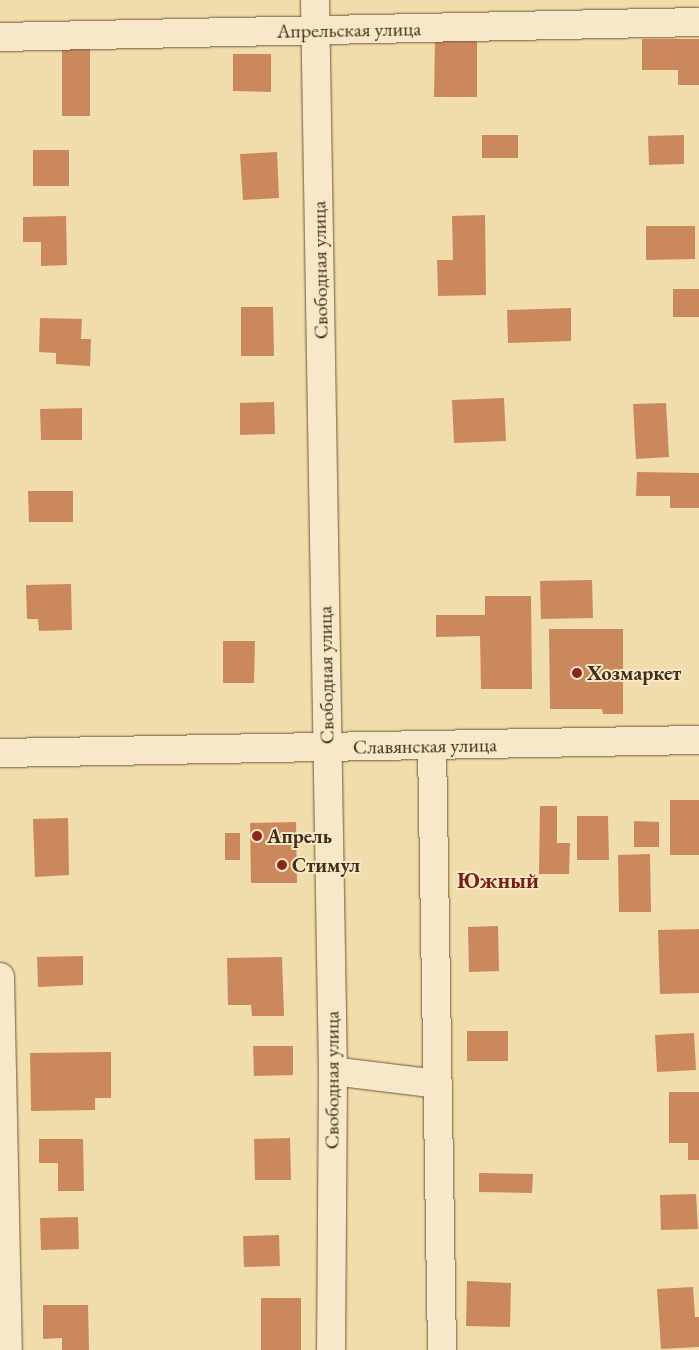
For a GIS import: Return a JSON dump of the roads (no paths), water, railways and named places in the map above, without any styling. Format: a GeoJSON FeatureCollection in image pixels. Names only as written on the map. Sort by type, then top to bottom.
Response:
{"type":"FeatureCollection","features":[{"type":"Feature","properties":{"kind":"street","name":"Свободная улица"},"geometry":{"type":"LineString","coordinates":[[315,0],[333,1071],[331,1350]]}},
{"type":"Feature","properties":{"kind":"street","name":"Апрельская улица"},"geometry":{"type":"LineString","coordinates":[[0,37],[699,22]]}},
{"type":"Feature","properties":{"kind":"street","name":"Славянская улица"},"geometry":{"type":"LineString","coordinates":[[0,753],[699,740]]}},
{"type":"Feature","properties":{"kind":"street"},"geometry":{"type":"LineString","coordinates":[[432,746],[442,1350]]}},
{"type":"Feature","properties":{"kind":"street"},"geometry":{"type":"LineString","coordinates":[[0,977],[8,1350]]}},
{"type":"Feature","properties":{"kind":"street"},"geometry":{"type":"LineString","coordinates":[[333,1071],[438,1084]]}},
{"type":"Feature","properties":{"kind":"place","name":"Хозмаркет"},"geometry":{"type":"Point","coordinates":[577,673]}},
{"type":"Feature","properties":{"kind":"place","name":"Апрель"},"geometry":{"type":"Point","coordinates":[257,836]}},
{"type":"Feature","properties":{"kind":"place","name":"Стимул"},"geometry":{"type":"Point","coordinates":[282,865]}},
{"type":"Feature","properties":{"kind":"district","name":"Южный"},"geometry":{"type":"Point","coordinates":[498,881]}}]}
